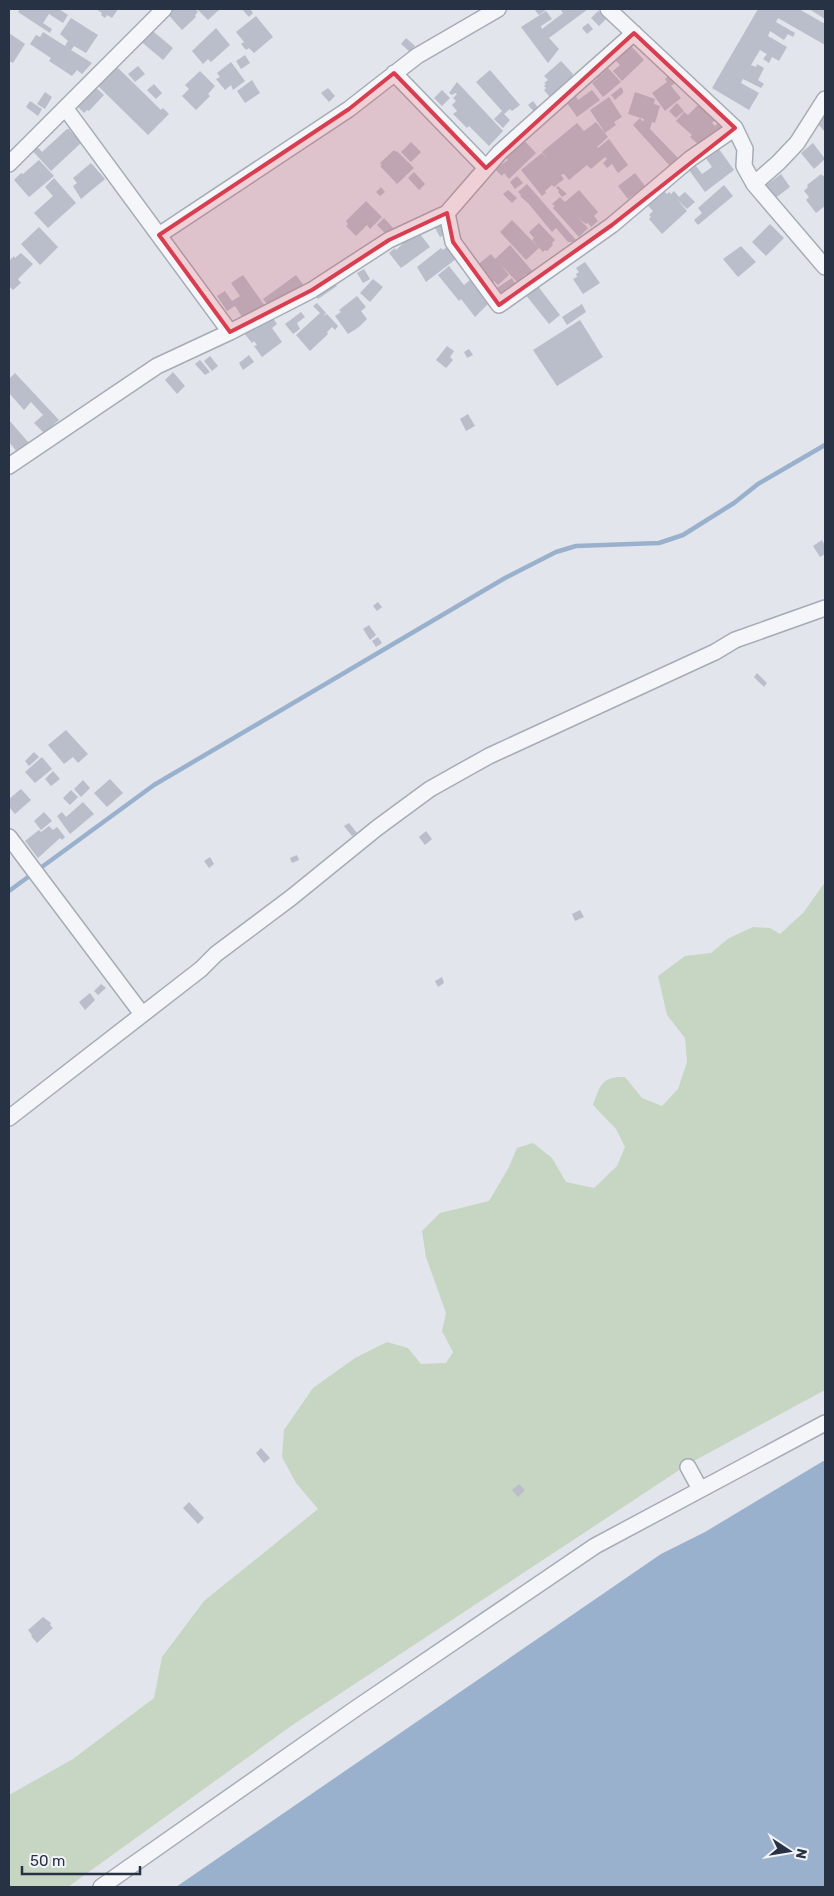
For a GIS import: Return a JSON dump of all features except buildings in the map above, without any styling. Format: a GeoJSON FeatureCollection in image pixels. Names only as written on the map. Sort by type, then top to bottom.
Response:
{"type":"FeatureCollection","features":[{"type":"Feature","properties":{"kind":"street"},"geometry":{"type":"LineString","coordinates":[[9,164],[164,9]]}},
{"type":"Feature","properties":{"kind":"street"},"geometry":{"type":"LineString","coordinates":[[159,235],[349,109],[417,56],[498,9]]}},
{"type":"Feature","properties":{"kind":"street"},"geometry":{"type":"LineString","coordinates":[[608,9],[735,128],[745,149],[744,166],[754,184],[825,267]]}},
{"type":"Feature","properties":{"kind":"street"},"geometry":{"type":"LineString","coordinates":[[9,466],[157,366],[230,332],[312,290],[389,240],[447,213],[486,168],[526,128],[634,33]]}},
{"type":"Feature","properties":{"kind":"street"},"geometry":{"type":"LineString","coordinates":[[394,73],[486,168]]}},
{"type":"Feature","properties":{"kind":"street"},"geometry":{"type":"LineString","coordinates":[[754,184],[797,143],[825,99]]}},
{"type":"Feature","properties":{"kind":"street"},"geometry":{"type":"LineString","coordinates":[[66,109],[230,332]]}},
{"type":"Feature","properties":{"kind":"street"},"geometry":{"type":"LineString","coordinates":[[447,213],[453,242],[499,304],[612,225],[690,159],[735,128]]}},
{"type":"Feature","properties":{"kind":"street"},"geometry":{"type":"LineString","coordinates":[[9,1118],[201,969],[216,954],[292,897],[376,828],[430,788],[489,756],[715,652],[735,640],[825,608]]}},
{"type":"Feature","properties":{"kind":"street"},"geometry":{"type":"LineString","coordinates":[[9,837],[142,1014]]}},
{"type":"Feature","properties":{"kind":"street"},"geometry":{"type":"LineString","coordinates":[[101,1887],[355,1709],[595,1546],[825,1423]]}},
{"type":"Feature","properties":{"kind":"street"},"geometry":{"type":"LineString","coordinates":[[688,1467],[700,1489]]}},
{"type":"Feature","properties":{"kind":"highlighted area"},"geometry":{"type":"Polygon","coordinates":[[[634,33],[735,128],[612,225],[499,305],[453,242],[447,213],[389,240],[312,290],[230,332],[159,235],[349,109],[394,73],[486,168],[634,33]]]}},
{"type":"Feature","properties":{"kind":"green space"},"geometry":{"type":"Polygon","coordinates":[[[825,882],[825,1390],[690,1463],[294,1724],[68,1887],[9,1887],[9,1795],[73,1759],[154,1698],[162,1657],[204,1601],[318,1509],[296,1483],[282,1457],[284,1430],[313,1388],[355,1358],[387,1342],[408,1348],[421,1364],[446,1363],[453,1352],[442,1331],[446,1313],[426,1257],[422,1231],[440,1213],[489,1201],[508,1169],[517,1148],[533,1143],[552,1158],[566,1182],[594,1188],[617,1166],[625,1147],[616,1129],[593,1105],[600,1087],[611,1078],[625,1077],[642,1098],[662,1106],[678,1089],[687,1062],[685,1038],[667,1015],[658,976],[685,956],[711,953],[729,938],[753,927],[770,928],[780,934],[804,912],[825,882]]]}},
{"type":"Feature","properties":{"kind":"water"},"geometry":{"type":"Polygon","coordinates":[[[825,1460],[825,1887],[176,1887],[661,1554],[705,1532],[825,1460]]]}},
{"type":"Feature","properties":{"kind":"waterway"},"geometry":{"type":"LineString","coordinates":[[9,891],[154,785],[505,578],[556,552],[576,546],[659,543],[683,535],[734,503],[758,484],[825,445]]}}]}
